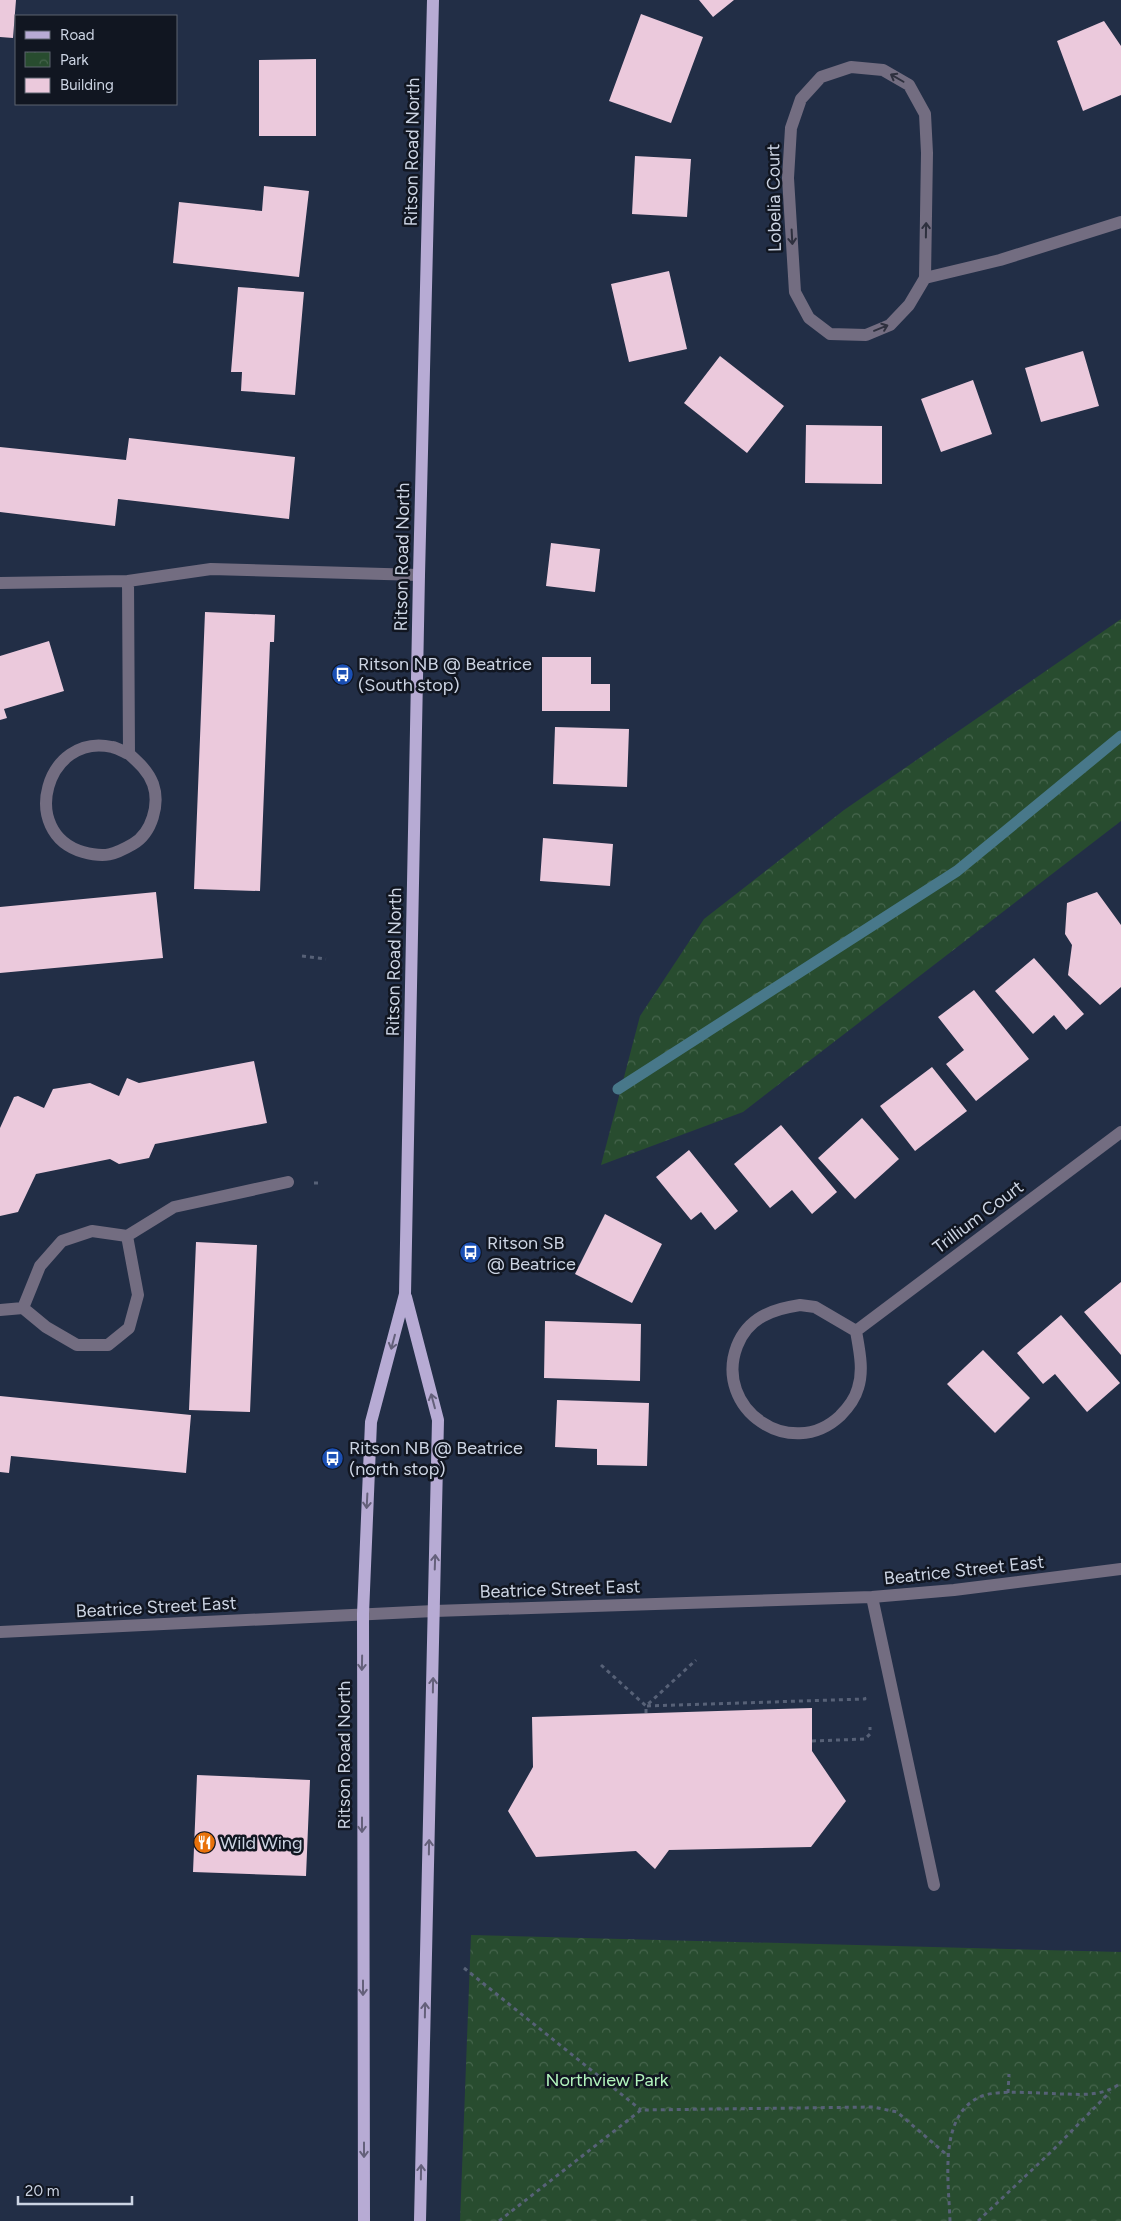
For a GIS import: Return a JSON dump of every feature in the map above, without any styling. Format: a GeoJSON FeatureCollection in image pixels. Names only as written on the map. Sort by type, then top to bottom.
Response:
{"type":"FeatureCollection","features":[{"type":"Feature","properties":{"kind":"main road","name":"Ritson Road North"},"geometry":{"type":"LineString","coordinates":[[364,2221],[363,1614],[371,1422],[405,1294],[419,575],[433,0]]}},
{"type":"Feature","properties":{"kind":"main road","name":"Ritson Road North"},"geometry":{"type":"LineString","coordinates":[[405,1294],[438,1420],[420,2221]]}},
{"type":"Feature","properties":{"kind":"street","name":"Lobelia Court"},"geometry":{"type":"LineString","coordinates":[[851,67],[883,70],[909,85],[925,114],[927,153],[926,278],[909,305],[890,325],[866,334],[830,334],[809,318],[795,292],[788,178],[791,128],[801,99],[821,77],[851,67]]}},
{"type":"Feature","properties":{"kind":"street"},"geometry":{"type":"LineString","coordinates":[[926,278],[1000,260],[1121,222]]}},
{"type":"Feature","properties":{"kind":"street"},"geometry":{"type":"LineString","coordinates":[[0,584],[128,581],[211,569],[419,575]]}},
{"type":"Feature","properties":{"kind":"street"},"geometry":{"type":"LineString","coordinates":[[128,581],[129,754],[144,767],[153,784],[156,803],[150,824],[140,840],[116,854],[97,856],[72,849],[58,836],[46,812],[45,792],[49,780],[59,764],[74,752],[92,746],[112,747],[129,754]]}},
{"type":"Feature","properties":{"kind":"street","name":"Trillium Court"},"geometry":{"type":"LineString","coordinates":[[856,1331],[1121,1132]]}},
{"type":"Feature","properties":{"kind":"street"},"geometry":{"type":"LineString","coordinates":[[23,1308],[40,1266],[62,1241],[92,1232],[127,1236],[174,1207],[288,1182]]}},
{"type":"Feature","properties":{"kind":"street"},"geometry":{"type":"LineString","coordinates":[[0,1310],[23,1308],[46,1327],[78,1345],[108,1345],[129,1328],[138,1295],[127,1236]]}},
{"type":"Feature","properties":{"kind":"street"},"geometry":{"type":"LineString","coordinates":[[800,1305],[815,1307],[856,1331],[861,1360],[859,1388],[849,1408],[831,1424],[810,1432],[783,1432],[762,1424],[748,1412],[736,1393],[732,1374],[739,1339],[753,1321],[777,1308],[800,1305]]}},
{"type":"Feature","properties":{"kind":"street","name":"Beatrice Street East"},"geometry":{"type":"LineString","coordinates":[[0,1632],[434,1611],[872,1597],[954,1590],[1121,1569]]}},
{"type":"Feature","properties":{"kind":"street"},"geometry":{"type":"LineString","coordinates":[[872,1597],[934,1886]]}},
{"type":"Feature","properties":{"kind":"path"},"geometry":{"type":"LineString","coordinates":[[302,956],[326,959]]}},
{"type":"Feature","properties":{"kind":"path"},"geometry":{"type":"LineString","coordinates":[[646,1713],[646,1706],[696,1660]]}},
{"type":"Feature","properties":{"kind":"path"},"geometry":{"type":"LineString","coordinates":[[601,1665],[646,1706],[865,1699]]}},
{"type":"Feature","properties":{"kind":"path"},"geometry":{"type":"LineString","coordinates":[[864,1690],[866,1707]]}},
{"type":"Feature","properties":{"kind":"path"},"geometry":{"type":"LineString","coordinates":[[812,1741],[865,1739],[870,1734],[869,1722]]}},
{"type":"Feature","properties":{"kind":"path"},"geometry":{"type":"LineString","coordinates":[[464,1968],[641,2110]]}},
{"type":"Feature","properties":{"kind":"path"},"geometry":{"type":"LineString","coordinates":[[1008,2093],[1009,2074]]}},
{"type":"Feature","properties":{"kind":"path"},"geometry":{"type":"LineString","coordinates":[[978,2221],[1052,2151],[1110,2091],[1121,2083]]}},
{"type":"Feature","properties":{"kind":"path"},"geometry":{"type":"LineString","coordinates":[[950,2221],[947,2154],[955,2124],[965,2108],[983,2096],[1008,2093],[1085,2095],[1110,2091]]}},
{"type":"Feature","properties":{"kind":"path"},"geometry":{"type":"LineString","coordinates":[[499,2221],[641,2110],[873,2107],[896,2112],[947,2154]]}},
{"type":"Feature","properties":{"kind":"green space"},"geometry":{"type":"Polygon","coordinates":[[[1121,619],[1121,821],[743,1112],[601,1165],[640,1016],[704,919],[844,810],[1121,619]]]}},
{"type":"Feature","properties":{"kind":"green space","name":"Northview Park"},"geometry":{"type":"Polygon","coordinates":[[[471,1935],[1121,1952],[1121,2221],[460,2221],[471,1935]]]}},
{"type":"Feature","properties":{"kind":"building"},"geometry":{"type":"Polygon","coordinates":[[[0,0],[16,0],[13,38],[0,37],[0,0]]]}},
{"type":"Feature","properties":{"kind":"building"},"geometry":{"type":"Polygon","coordinates":[[[699,0],[734,0],[713,17],[699,0]]]}},
{"type":"Feature","properties":{"kind":"building"},"geometry":{"type":"Polygon","coordinates":[[[641,14],[703,37],[671,123],[609,101],[641,14]]]}},
{"type":"Feature","properties":{"kind":"building"},"geometry":{"type":"Polygon","coordinates":[[[1104,21],[1121,46],[1121,95],[1083,111],[1057,41],[1104,21]]]}},
{"type":"Feature","properties":{"kind":"building"},"geometry":{"type":"Polygon","coordinates":[[[316,59],[316,136],[259,136],[259,60],[316,59]]]}},
{"type":"Feature","properties":{"kind":"building"},"geometry":{"type":"Polygon","coordinates":[[[635,156],[691,159],[687,217],[632,214],[635,156]]]}},
{"type":"Feature","properties":{"kind":"building"},"geometry":{"type":"Polygon","coordinates":[[[264,186],[309,191],[299,277],[173,263],[179,202],[262,211],[264,186]]]}},
{"type":"Feature","properties":{"kind":"building"},"geometry":{"type":"Polygon","coordinates":[[[669,271],[687,349],[629,362],[611,284],[669,271]]]}},
{"type":"Feature","properties":{"kind":"building"},"geometry":{"type":"Polygon","coordinates":[[[238,287],[304,292],[295,395],[241,391],[242,372],[231,372],[238,287]]]}},
{"type":"Feature","properties":{"kind":"building"},"geometry":{"type":"Polygon","coordinates":[[[1083,351],[1099,406],[1041,422],[1025,368],[1083,351]]]}},
{"type":"Feature","properties":{"kind":"building"},"geometry":{"type":"Polygon","coordinates":[[[720,356],[784,406],[747,453],[684,403],[720,356]]]}},
{"type":"Feature","properties":{"kind":"building"},"geometry":{"type":"Polygon","coordinates":[[[973,380],[992,434],[941,452],[921,399],[973,380]]]}},
{"type":"Feature","properties":{"kind":"building"},"geometry":{"type":"Polygon","coordinates":[[[806,425],[882,426],[882,484],[805,483],[806,425]]]}},
{"type":"Feature","properties":{"kind":"building"},"geometry":{"type":"Polygon","coordinates":[[[129,438],[295,457],[289,519],[118,499],[115,526],[0,512],[0,447],[126,460],[129,438]]]}},
{"type":"Feature","properties":{"kind":"building"},"geometry":{"type":"Polygon","coordinates":[[[551,543],[600,549],[595,592],[546,586],[551,543]]]}},
{"type":"Feature","properties":{"kind":"building"},"geometry":{"type":"Polygon","coordinates":[[[205,612],[275,615],[274,642],[270,642],[260,891],[194,889],[205,612]]]}},
{"type":"Feature","properties":{"kind":"building"},"geometry":{"type":"Polygon","coordinates":[[[49,641],[64,691],[4,709],[7,718],[0,720],[0,656],[49,641]]]}},
{"type":"Feature","properties":{"kind":"building"},"geometry":{"type":"Polygon","coordinates":[[[542,657],[591,657],[591,684],[610,684],[610,711],[542,711],[542,657]]]}},
{"type":"Feature","properties":{"kind":"building"},"geometry":{"type":"Polygon","coordinates":[[[555,727],[629,729],[627,787],[553,784],[555,727]]]}},
{"type":"Feature","properties":{"kind":"building"},"geometry":{"type":"Polygon","coordinates":[[[543,838],[613,844],[610,886],[540,881],[543,838]]]}},
{"type":"Feature","properties":{"kind":"building"},"geometry":{"type":"Polygon","coordinates":[[[156,892],[163,958],[0,973],[0,907],[156,892]]]}},
{"type":"Feature","properties":{"kind":"building"},"geometry":{"type":"Polygon","coordinates":[[[1097,892],[1121,925],[1121,987],[1100,1005],[1068,975],[1072,945],[1065,934],[1067,903],[1097,892]]]}},
{"type":"Feature","properties":{"kind":"building"},"geometry":{"type":"Polygon","coordinates":[[[1034,958],[1084,1014],[1066,1030],[1054,1015],[1033,1034],[995,991],[1034,958]]]}},
{"type":"Feature","properties":{"kind":"building"},"geometry":{"type":"Polygon","coordinates":[[[974,990],[1029,1059],[976,1101],[946,1064],[964,1050],[938,1017],[974,990]]]}},
{"type":"Feature","properties":{"kind":"building"},"geometry":{"type":"Polygon","coordinates":[[[254,1061],[267,1123],[155,1144],[149,1158],[119,1164],[110,1159],[36,1174],[18,1212],[0,1216],[0,1128],[14,1097],[18,1096],[44,1108],[53,1089],[90,1083],[119,1096],[127,1078],[139,1083],[254,1061]]]}},
{"type":"Feature","properties":{"kind":"building"},"geometry":{"type":"Polygon","coordinates":[[[932,1067],[967,1111],[915,1151],[880,1106],[932,1067]]]}},
{"type":"Feature","properties":{"kind":"building"},"geometry":{"type":"Polygon","coordinates":[[[862,1118],[899,1159],[855,1199],[818,1158],[862,1118]]]}},
{"type":"Feature","properties":{"kind":"building"},"geometry":{"type":"Polygon","coordinates":[[[781,1125],[837,1192],[812,1214],[792,1190],[770,1208],[734,1164],[781,1125]]]}},
{"type":"Feature","properties":{"kind":"building"},"geometry":{"type":"Polygon","coordinates":[[[689,1150],[738,1211],[715,1230],[701,1212],[691,1220],[656,1177],[689,1150]]]}},
{"type":"Feature","properties":{"kind":"building"},"geometry":{"type":"Polygon","coordinates":[[[605,1214],[662,1244],[632,1303],[575,1274],[605,1214]]]}},
{"type":"Feature","properties":{"kind":"building"},"geometry":{"type":"Polygon","coordinates":[[[196,1242],[257,1245],[250,1412],[189,1410],[196,1242]]]}},
{"type":"Feature","properties":{"kind":"building"},"geometry":{"type":"Polygon","coordinates":[[[1121,1282],[1121,1355],[1084,1312],[1121,1282]]]}},
{"type":"Feature","properties":{"kind":"building"},"geometry":{"type":"Polygon","coordinates":[[[1061,1315],[1120,1383],[1087,1412],[1055,1374],[1043,1384],[1017,1353],[1061,1315]]]}},
{"type":"Feature","properties":{"kind":"building"},"geometry":{"type":"Polygon","coordinates":[[[545,1321],[641,1324],[640,1381],[544,1378],[545,1321]]]}},
{"type":"Feature","properties":{"kind":"building"},"geometry":{"type":"Polygon","coordinates":[[[983,1350],[1030,1398],[995,1433],[947,1384],[983,1350]]]}},
{"type":"Feature","properties":{"kind":"building"},"geometry":{"type":"Polygon","coordinates":[[[0,1396],[191,1415],[186,1473],[11,1456],[9,1473],[0,1472],[0,1396]]]}},
{"type":"Feature","properties":{"kind":"building"},"geometry":{"type":"Polygon","coordinates":[[[557,1400],[649,1403],[647,1466],[597,1465],[597,1449],[555,1447],[557,1400]]]}},
{"type":"Feature","properties":{"kind":"building"},"geometry":{"type":"Polygon","coordinates":[[[812,1708],[812,1751],[846,1801],[811,1847],[669,1850],[655,1869],[636,1851],[536,1857],[508,1811],[533,1767],[532,1717],[812,1708]]]}},
{"type":"Feature","properties":{"kind":"building"},"geometry":{"type":"Polygon","coordinates":[[[197,1775],[310,1780],[306,1876],[193,1872],[197,1775]]]}},
{"type":"Feature","properties":{"kind":"waterway"},"geometry":{"type":"LineString","coordinates":[[618,1089],[957,871],[1121,736]]}},
{"type":"Feature","properties":{"kind":"place","name":"Ritson NB @ Beatrice (South stop)"},"geometry":{"type":"Point","coordinates":[342,674]}},
{"type":"Feature","properties":{"kind":"place","name":"Ritson SB @ Beatrice"},"geometry":{"type":"Point","coordinates":[471,1253]}},
{"type":"Feature","properties":{"kind":"place","name":"Ritson NB @ Beatrice (north stop)"},"geometry":{"type":"Point","coordinates":[333,1458]}},
{"type":"Feature","properties":{"kind":"place","name":"Wild Wing"},"geometry":{"type":"Point","coordinates":[204,1843]}}]}
